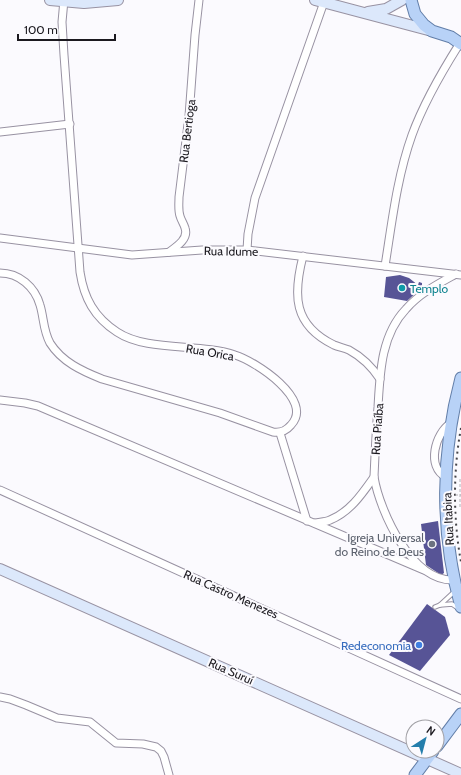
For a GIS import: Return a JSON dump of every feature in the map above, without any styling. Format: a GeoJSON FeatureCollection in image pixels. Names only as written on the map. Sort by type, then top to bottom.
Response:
{"type":"FeatureCollection","features":[{"type":"Feature","properties":{"kind":"main road"},"geometry":{"type":"LineString","coordinates":[[411,0],[412,8],[418,20],[432,31],[451,38],[460,44]]}},
{"type":"Feature","properties":{"kind":"main road","name":"Rua Itabira"},"geometry":{"type":"LineString","coordinates":[[461,378],[448,442],[446,477],[447,537],[455,585],[461,609]]}},
{"type":"Feature","properties":{"kind":"main road"},"geometry":{"type":"LineString","coordinates":[[445,735],[461,714]]}},
{"type":"Feature","properties":{"kind":"main road"},"geometry":{"type":"LineString","coordinates":[[415,775],[427,759]]}},
{"type":"Feature","properties":{"kind":"street"},"geometry":{"type":"LineString","coordinates":[[50,0],[84,3],[118,0]]}},
{"type":"Feature","properties":{"kind":"street","name":"Rua Bertioga"},"geometry":{"type":"LineString","coordinates":[[168,253],[186,236],[186,229],[178,210],[190,116],[195,35],[199,0]]}},
{"type":"Feature","properties":{"kind":"street","name":"Rua Orica"},"geometry":{"type":"LineString","coordinates":[[64,1],[62,22],[63,42],[82,287],[88,302],[106,324],[131,339],[234,354],[267,373],[292,397],[297,407],[297,416],[293,424],[280,433]]}},
{"type":"Feature","properties":{"kind":"street"},"geometry":{"type":"LineString","coordinates":[[247,250],[248,229],[255,198],[320,1],[432,31]]}},
{"type":"Feature","properties":{"kind":"street"},"geometry":{"type":"LineString","coordinates":[[358,11],[378,11],[400,1]]}},
{"type":"Feature","properties":{"kind":"street"},"geometry":{"type":"LineString","coordinates":[[385,266],[398,189],[404,160],[412,135],[432,89],[460,44]]}},
{"type":"Feature","properties":{"kind":"street"},"geometry":{"type":"LineString","coordinates":[[0,132],[70,124]]}},
{"type":"Feature","properties":{"kind":"street","name":"Rua Idume"},"geometry":{"type":"LineString","coordinates":[[0,238],[132,255],[202,250],[247,250],[458,275]]}},
{"type":"Feature","properties":{"kind":"street"},"geometry":{"type":"LineString","coordinates":[[303,256],[296,289],[298,304],[303,317],[311,329],[323,339],[359,356],[374,370],[380,379]]}},
{"type":"Feature","properties":{"kind":"street"},"geometry":{"type":"LineString","coordinates":[[0,273],[6,273],[18,277],[36,294],[40,305],[43,325],[50,342],[59,354],[71,365],[102,379],[220,413],[264,430],[280,433],[311,522]]}},
{"type":"Feature","properties":{"kind":"street","name":"Rua Piaíba"},"geometry":{"type":"LineString","coordinates":[[455,585],[424,570],[408,554],[391,528],[376,490],[374,478],[380,379],[388,336],[400,316],[418,297],[458,275]]}},
{"type":"Feature","properties":{"kind":"street"},"geometry":{"type":"LineString","coordinates":[[0,400],[25,402],[38,406],[424,570]]}},
{"type":"Feature","properties":{"kind":"street"},"geometry":{"type":"LineString","coordinates":[[311,522],[330,520],[342,514],[354,504],[374,478]]}},
{"type":"Feature","properties":{"kind":"street","name":"Rua Castro Menezes"},"geometry":{"type":"LineString","coordinates":[[0,490],[461,699]]}},
{"type":"Feature","properties":{"kind":"street","name":"Rua Suruí"},"geometry":{"type":"LineString","coordinates":[[0,569],[405,744]]}},
{"type":"Feature","properties":{"kind":"street"},"geometry":{"type":"LineString","coordinates":[[0,697],[26,704],[56,718],[90,722],[116,743],[143,744],[156,747],[164,757],[169,775]]}},
{"type":"Feature","properties":{"kind":"street","name":"Rua Suruí"},"geometry":{"type":"LineString","coordinates":[[437,759],[461,774]]}},
{"type":"Feature","properties":{"kind":"lane"},"geometry":{"type":"LineString","coordinates":[[440,605],[451,596],[455,585]]}},
{"type":"Feature","properties":{"kind":"lane"},"geometry":{"type":"LineString","coordinates":[[435,607],[452,604],[461,609]]}},
{"type":"Feature","properties":{"kind":"path"},"geometry":{"type":"LineString","coordinates":[[460,478],[460,507]]}},
{"type":"Feature","properties":{"kind":"path"},"geometry":{"type":"LineString","coordinates":[[455,495],[461,495]]}},
{"type":"Feature","properties":{"kind":"building","name":"Templo"},"geometry":{"type":"Polygon","coordinates":[[[400,275],[409,278],[418,285],[419,282],[422,283],[422,286],[407,301],[384,297],[386,277],[400,275]]]}},
{"type":"Feature","properties":{"kind":"building","name":"Igreja Universal do Reino de Deus"},"geometry":{"type":"Polygon","coordinates":[[[438,521],[444,573],[441,575],[426,565],[421,524],[438,521]]]}},
{"type":"Feature","properties":{"kind":"building","name":"Redeconomia"},"geometry":{"type":"Polygon","coordinates":[[[427,604],[445,617],[450,635],[420,671],[389,655],[427,604]]]}},
{"type":"Feature","properties":{"kind":"railway"},"geometry":{"type":"LineString","coordinates":[[461,428],[455,478],[456,529],[461,562]]}},
{"type":"Feature","properties":{"kind":"place","name":"Templo"},"geometry":{"type":"Point","coordinates":[402,288]}},
{"type":"Feature","properties":{"kind":"place","name":"Igreja Universal do Reino de Deus"},"geometry":{"type":"Point","coordinates":[432,544]}},
{"type":"Feature","properties":{"kind":"place","name":"Redeconomia"},"geometry":{"type":"Point","coordinates":[419,645]}}]}
